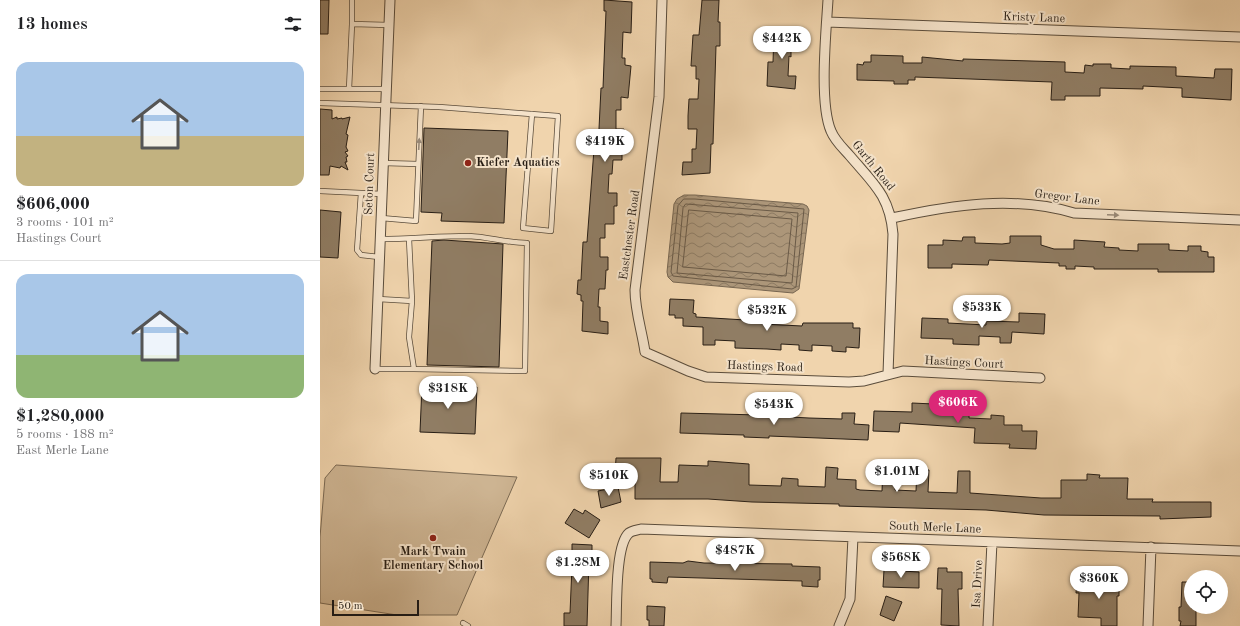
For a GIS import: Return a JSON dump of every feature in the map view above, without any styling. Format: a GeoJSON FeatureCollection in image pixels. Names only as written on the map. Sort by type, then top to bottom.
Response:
{"type":"FeatureCollection","features":[{"type":"Feature","properties":{"kind":"street","name":"Seton Court"},"geometry":{"type":"LineString","coordinates":[[375,369],[390,0]]}},
{"type":"Feature","properties":{"kind":"street","name":"Eastchester Road"},"geometry":{"type":"LineString","coordinates":[[645,352],[642,331],[635,304],[635,290],[659,97],[662,0]]}},
{"type":"Feature","properties":{"kind":"street","name":"Garth Road"},"geometry":{"type":"LineString","coordinates":[[828,0],[825,90],[828,123],[837,141],[883,195],[892,218],[893,234],[888,374]]}},
{"type":"Feature","properties":{"kind":"street","name":"Kristy Lane"},"geometry":{"type":"LineString","coordinates":[[827,22],[1240,38]]}},
{"type":"Feature","properties":{"kind":"street","name":"Gregor Lane"},"geometry":{"type":"LineString","coordinates":[[892,218],[954,206],[996,203],[1056,207],[1074,212],[1240,220]]}},
{"type":"Feature","properties":{"kind":"street","name":"Hastings Road"},"geometry":{"type":"LineString","coordinates":[[645,352],[688,372],[706,377],[849,382],[864,381],[888,374]]}},
{"type":"Feature","properties":{"kind":"street","name":"Hastings Court"},"geometry":{"type":"LineString","coordinates":[[888,374],[903,371],[1040,378]]}},
{"type":"Feature","properties":{"kind":"street","name":"South Merle Lane"},"geometry":{"type":"LineString","coordinates":[[616,626],[619,559],[622,543],[629,533],[641,529],[654,528],[1240,551]]}},
{"type":"Feature","properties":{"kind":"street"},"geometry":{"type":"LineString","coordinates":[[839,626],[850,599],[854,537]]}},
{"type":"Feature","properties":{"kind":"street","name":"Isa Drive"},"geometry":{"type":"LineString","coordinates":[[988,626],[992,542]]}},
{"type":"Feature","properties":{"kind":"street"},"geometry":{"type":"LineString","coordinates":[[1148,626],[1152,547]]}},
{"type":"Feature","properties":{"kind":"lane"},"geometry":{"type":"LineString","coordinates":[[349,89],[352,0]]}},
{"type":"Feature","properties":{"kind":"lane"},"geometry":{"type":"LineString","coordinates":[[352,24],[389,25]]}},
{"type":"Feature","properties":{"kind":"lane"},"geometry":{"type":"LineString","coordinates":[[320,89],[386,89]]}},
{"type":"Feature","properties":{"kind":"lane"},"geometry":{"type":"LineString","coordinates":[[320,103],[421,106],[532,114],[558,116],[551,231],[523,228],[532,114]]}},
{"type":"Feature","properties":{"kind":"lane"},"geometry":{"type":"LineString","coordinates":[[381,218],[416,221],[421,106]]}},
{"type":"Feature","properties":{"kind":"lane"},"geometry":{"type":"LineString","coordinates":[[383,163],[418,164]]}},
{"type":"Feature","properties":{"kind":"lane"},"geometry":{"type":"LineString","coordinates":[[320,191],[382,194]]}},
{"type":"Feature","properties":{"kind":"lane"},"geometry":{"type":"LineString","coordinates":[[361,193],[357,250],[361,255],[379,257]]}},
{"type":"Feature","properties":{"kind":"lane"},"geometry":{"type":"LineString","coordinates":[[375,369],[414,368],[525,371],[527,242],[516,243],[508,240],[471,236],[423,236],[409,239],[380,239]]}},
{"type":"Feature","properties":{"kind":"lane"},"geometry":{"type":"LineString","coordinates":[[409,239],[412,301],[409,336],[414,368]]}},
{"type":"Feature","properties":{"kind":"lane"},"geometry":{"type":"LineString","coordinates":[[378,299],[412,301]]}},
{"type":"Feature","properties":{"kind":"lane"},"geometry":{"type":"LineString","coordinates":[[463,623],[468,626]]}},
{"type":"Feature","properties":{"kind":"shaded area"},"geometry":{"type":"Polygon","coordinates":[[[336,465],[517,477],[457,615],[397,615],[320,603],[320,537],[325,478],[336,465]]]}},
{"type":"Feature","properties":{"kind":"water"},"geometry":{"type":"Polygon","coordinates":[[[684,195],[803,204],[807,206],[809,210],[799,289],[793,293],[673,282],[668,277],[667,272],[674,204],[677,199],[684,195]]]}},
{"type":"Feature","properties":{"kind":"building"},"geometry":{"type":"Polygon","coordinates":[[[320,0],[329,0],[328,34],[320,34],[320,0]]]}},
{"type":"Feature","properties":{"kind":"building"},"geometry":{"type":"Polygon","coordinates":[[[604,0],[632,2],[631,33],[623,32],[622,58],[625,58],[625,65],[631,66],[628,98],[621,97],[621,110],[616,110],[616,129],[624,129],[622,160],[613,160],[612,174],[609,174],[608,193],[617,193],[617,206],[614,206],[614,224],[605,224],[605,238],[600,238],[600,257],[608,257],[608,270],[606,270],[605,289],[599,289],[598,307],[600,307],[600,321],[608,322],[608,334],[582,331],[583,301],[581,301],[581,295],[577,294],[578,280],[581,280],[583,242],[587,242],[594,149],[598,149],[601,88],[603,88],[606,11],[604,11],[604,0]]]}},
{"type":"Feature","properties":{"kind":"building"},"geometry":{"type":"Polygon","coordinates":[[[702,0],[719,0],[718,22],[720,22],[720,46],[716,46],[713,144],[711,144],[710,173],[682,175],[683,162],[692,162],[692,149],[696,149],[697,129],[688,129],[688,116],[689,99],[698,99],[699,79],[696,79],[696,66],[691,66],[693,35],[699,35],[702,0]]]}},
{"type":"Feature","properties":{"kind":"building"},"geometry":{"type":"Polygon","coordinates":[[[787,30],[800,30],[800,43],[791,42],[791,57],[789,56],[788,76],[796,76],[795,89],[767,86],[768,62],[773,62],[774,32],[787,32],[787,30]]]}},
{"type":"Feature","properties":{"kind":"building"},"geometry":{"type":"Polygon","coordinates":[[[871,55],[903,56],[903,63],[922,63],[922,57],[963,61],[963,59],[1065,62],[1065,72],[1084,73],[1085,65],[1093,66],[1093,64],[1111,64],[1111,68],[1130,69],[1130,66],[1176,67],[1176,76],[1214,78],[1215,69],[1232,69],[1231,100],[1182,97],[1182,88],[1143,86],[1143,89],[1100,88],[1100,96],[1065,96],[1065,100],[1051,100],[1052,82],[915,77],[915,80],[908,80],[908,84],[894,84],[894,81],[857,80],[857,64],[863,65],[864,62],[871,62],[871,55]]]}},
{"type":"Feature","properties":{"kind":"building"},"geometry":{"type":"Polygon","coordinates":[[[320,109],[332,110],[332,119],[337,117],[337,119],[342,119],[350,117],[346,134],[348,135],[346,147],[348,151],[345,152],[348,156],[346,157],[347,162],[345,162],[348,170],[341,166],[340,168],[330,166],[329,175],[320,175],[320,109]]]}},
{"type":"Feature","properties":{"kind":"building"},"geometry":{"type":"Polygon","coordinates":[[[424,128],[508,131],[504,223],[441,221],[442,213],[421,212],[424,128]]]}},
{"type":"Feature","properties":{"kind":"building"},"geometry":{"type":"Polygon","coordinates":[[[320,210],[341,212],[338,258],[320,257],[320,210]]]}},
{"type":"Feature","properties":{"kind":"building"},"geometry":{"type":"Polygon","coordinates":[[[1010,236],[1041,236],[1041,245],[1054,249],[1074,249],[1074,240],[1105,242],[1104,247],[1119,248],[1119,250],[1138,251],[1138,244],[1169,244],[1169,250],[1188,251],[1188,246],[1201,246],[1201,251],[1208,252],[1208,257],[1214,257],[1214,272],[1158,272],[1158,269],[1094,269],[1094,267],[1075,266],[1075,269],[1066,269],[1066,266],[1059,266],[1059,263],[989,260],[988,265],[952,264],[952,268],[928,268],[928,245],[943,245],[943,240],[962,241],[963,237],[975,237],[975,243],[1002,244],[1010,243],[1010,236]]]}},
{"type":"Feature","properties":{"kind":"building"},"geometry":{"type":"Polygon","coordinates":[[[444,240],[503,244],[499,367],[427,365],[432,241],[444,240]]]}},
{"type":"Feature","properties":{"kind":"building"},"geometry":{"type":"Polygon","coordinates":[[[670,299],[694,300],[693,313],[696,314],[696,317],[762,321],[762,324],[802,326],[803,323],[853,323],[853,328],[860,328],[859,348],[846,347],[846,352],[832,351],[832,346],[812,345],[812,351],[799,350],[799,345],[781,344],[781,350],[735,348],[735,341],[715,340],[715,345],[703,345],[703,327],[683,326],[683,318],[675,318],[675,315],[669,315],[670,299]]]}},
{"type":"Feature","properties":{"kind":"building"},"geometry":{"type":"Polygon","coordinates":[[[1019,313],[1045,314],[1044,334],[1012,332],[1011,343],[1000,343],[1000,337],[979,336],[979,345],[953,344],[953,339],[921,338],[922,318],[948,319],[948,323],[986,325],[986,321],[1019,322],[1019,313]]]}},
{"type":"Feature","properties":{"kind":"building"},"geometry":{"type":"Polygon","coordinates":[[[422,385],[477,387],[475,434],[420,432],[422,385]]]}},
{"type":"Feature","properties":{"kind":"building"},"geometry":{"type":"Polygon","coordinates":[[[912,403],[955,405],[955,409],[969,410],[969,418],[991,419],[991,415],[1004,416],[1004,425],[1022,425],[1022,431],[1037,431],[1036,449],[1009,448],[1010,444],[974,443],[975,428],[900,423],[899,432],[873,431],[874,411],[912,412],[912,403]]]}},
{"type":"Feature","properties":{"kind":"building"},"geometry":{"type":"Polygon","coordinates":[[[759,410],[790,411],[790,417],[809,418],[842,419],[842,413],[855,413],[854,424],[869,425],[868,440],[769,436],[769,438],[744,437],[744,435],[680,433],[681,413],[759,415],[759,410]]]}},
{"type":"Feature","properties":{"kind":"building"},"geometry":{"type":"Polygon","coordinates":[[[616,458],[661,458],[660,482],[678,482],[679,465],[708,466],[708,461],[749,464],[749,485],[781,486],[782,478],[798,479],[798,486],[825,487],[826,467],[838,468],[837,479],[856,480],[856,489],[882,491],[883,468],[895,469],[895,490],[916,491],[917,469],[929,470],[928,492],[957,493],[958,471],[970,471],[970,493],[1041,498],[1061,498],[1061,480],[1087,480],[1087,474],[1100,475],[1099,478],[1128,478],[1127,499],[1153,499],[1152,502],[1211,502],[1211,517],[1160,519],[1160,516],[1044,515],[986,510],[839,506],[839,504],[752,502],[708,499],[635,499],[635,475],[615,474],[616,458]]]}},
{"type":"Feature","properties":{"kind":"building"},"geometry":{"type":"Polygon","coordinates":[[[618,487],[621,502],[601,508],[598,491],[618,487]]]}},
{"type":"Feature","properties":{"kind":"building"},"geometry":{"type":"Polygon","coordinates":[[[574,509],[583,514],[585,510],[600,520],[589,538],[565,523],[574,509]]]}},
{"type":"Feature","properties":{"kind":"building"},"geometry":{"type":"Polygon","coordinates":[[[572,544],[592,545],[592,560],[589,560],[587,626],[564,626],[564,613],[570,613],[572,566],[564,566],[564,551],[572,552],[572,544]]]}},
{"type":"Feature","properties":{"kind":"building"},"geometry":{"type":"Polygon","coordinates":[[[688,561],[704,563],[792,564],[792,566],[820,567],[820,580],[818,580],[818,587],[802,586],[802,581],[668,577],[667,583],[652,582],[652,579],[650,579],[650,562],[683,563],[688,561]]]}},
{"type":"Feature","properties":{"kind":"building"},"geometry":{"type":"Polygon","coordinates":[[[938,568],[947,568],[947,572],[962,572],[962,589],[958,589],[959,626],[941,625],[942,589],[937,589],[938,568]]]}},
{"type":"Feature","properties":{"kind":"building"},"geometry":{"type":"Polygon","coordinates":[[[884,570],[919,572],[919,588],[883,587],[884,570]]]}},
{"type":"Feature","properties":{"kind":"building"},"geometry":{"type":"Polygon","coordinates":[[[1077,579],[1119,580],[1119,596],[1117,596],[1117,626],[1101,626],[1101,618],[1078,617],[1079,593],[1076,593],[1077,579]]]}},
{"type":"Feature","properties":{"kind":"building"},"geometry":{"type":"Polygon","coordinates":[[[1182,582],[1184,582],[1184,614],[1196,614],[1196,626],[1180,626],[1181,621],[1179,621],[1179,607],[1181,607],[1182,582]]]}},
{"type":"Feature","properties":{"kind":"building"},"geometry":{"type":"Polygon","coordinates":[[[886,596],[902,602],[894,621],[880,615],[886,596]]]}},
{"type":"Feature","properties":{"kind":"building"},"geometry":{"type":"Polygon","coordinates":[[[647,606],[665,607],[664,626],[649,626],[649,620],[647,620],[647,606]]]}},
{"type":"Feature","properties":{"kind":"place","name":"Kiefer Aquatics"},"geometry":{"type":"Point","coordinates":[468,163]}},
{"type":"Feature","properties":{"kind":"place","name":"Mark Twain Elementary School"},"geometry":{"type":"Point","coordinates":[433,538]}}]}
